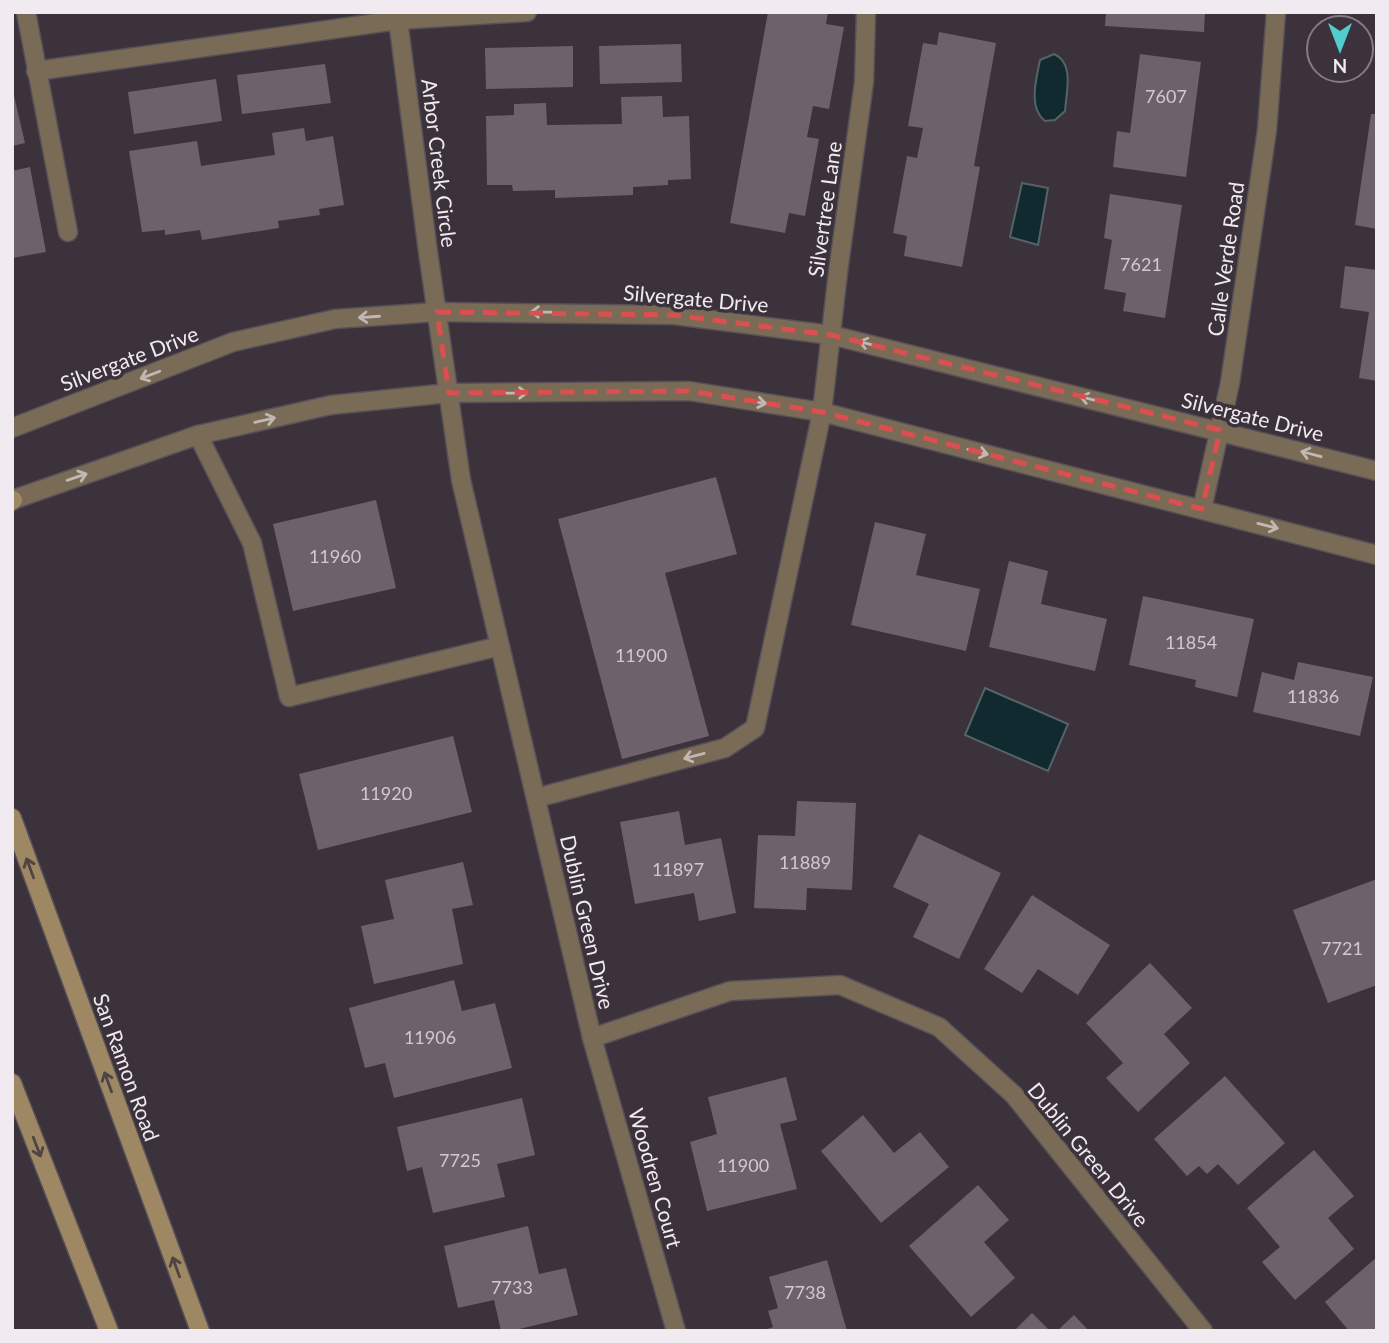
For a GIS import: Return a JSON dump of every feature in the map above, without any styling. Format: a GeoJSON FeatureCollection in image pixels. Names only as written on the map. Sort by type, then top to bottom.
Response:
{"type":"FeatureCollection","features":[{"type":"Feature","properties":{"kind":"main road","name":"San Ramon Road"},"geometry":{"type":"LineString","coordinates":[[12,818],[200,1331]]}},
{"type":"Feature","properties":{"kind":"main road"},"geometry":{"type":"LineString","coordinates":[[12,1083],[108,1331]]}},
{"type":"Feature","properties":{"kind":"street"},"geometry":{"type":"LineString","coordinates":[[26,12],[68,232]]}},
{"type":"Feature","properties":{"kind":"street"},"geometry":{"type":"LineString","coordinates":[[36,71],[398,20],[527,12]]}},
{"type":"Feature","properties":{"kind":"street","name":"Silvertree Lane"},"geometry":{"type":"LineString","coordinates":[[536,798],[725,748],[755,728],[822,412],[864,82],[866,12]]}},
{"type":"Feature","properties":{"kind":"street","name":"Calle Verde Road"},"geometry":{"type":"LineString","coordinates":[[1202,509],[1230,383],[1267,130],[1276,12]]}},
{"type":"Feature","properties":{"kind":"street","name":"Arbor Creek Circle"},"geometry":{"type":"LineString","coordinates":[[398,20],[437,312]]}},
{"type":"Feature","properties":{"kind":"street","name":"Silvergate Drive"},"geometry":{"type":"LineString","coordinates":[[12,428],[233,342],[335,319],[437,312],[674,315],[831,335],[1377,471]]}},
{"type":"Feature","properties":{"kind":"street","name":"Dublin Green Drive"},"geometry":{"type":"LineString","coordinates":[[437,312],[461,480],[592,1038],[730,991],[840,985],[939,1027],[1014,1095],[1203,1331]]}},
{"type":"Feature","properties":{"kind":"street"},"geometry":{"type":"LineString","coordinates":[[12,500],[198,435],[331,405],[449,393],[689,391],[822,412],[1377,555]]}},
{"type":"Feature","properties":{"kind":"street"},"geometry":{"type":"LineString","coordinates":[[198,435],[253,543],[289,697],[500,646]]}},
{"type":"Feature","properties":{"kind":"street","name":"Woodren Court"},"geometry":{"type":"LineString","coordinates":[[592,1038],[676,1331]]}},
{"type":"Feature","properties":{"kind":"highlighted area"},"geometry":{"type":"Polygon","coordinates":[[[437,312],[674,315],[831,335],[1220,430],[1202,509],[822,412],[689,391],[449,393],[437,312]]]}},
{"type":"Feature","properties":{"kind":"water"},"geometry":{"type":"Polygon","coordinates":[[[1054,54],[1061,58],[1067,71],[1065,111],[1055,120],[1045,121],[1036,109],[1035,85],[1040,60],[1054,54]]]}},
{"type":"Feature","properties":{"kind":"water"},"geometry":{"type":"Polygon","coordinates":[[[1022,183],[1048,188],[1038,245],[1010,237],[1022,183]]]}},
{"type":"Feature","properties":{"kind":"water"},"geometry":{"type":"Polygon","coordinates":[[[985,688],[1068,724],[1048,771],[965,735],[985,688]]]}},
{"type":"Feature","properties":{"kind":"building"},"geometry":{"type":"Polygon","coordinates":[[[768,12],[828,12],[826,24],[844,27],[829,109],[813,106],[807,137],[819,139],[805,216],[789,213],[785,233],[730,223],[768,12]]]}},
{"type":"Feature","properties":{"kind":"building"},"geometry":{"type":"Polygon","coordinates":[[[1106,12],[1205,12],[1204,32],[1105,26],[1106,12]]]}},
{"type":"Feature","properties":{"kind":"building"},"geometry":{"type":"Polygon","coordinates":[[[939,32],[996,43],[974,166],[980,167],[962,267],[904,256],[907,236],[893,233],[907,156],[917,158],[923,128],[908,126],[923,43],[937,45],[939,32]]]}},
{"type":"Feature","properties":{"kind":"building"},"geometry":{"type":"Polygon","coordinates":[[[681,44],[682,82],[600,84],[599,46],[681,44]]]}},
{"type":"Feature","properties":{"kind":"building"},"geometry":{"type":"Polygon","coordinates":[[[573,46],[573,87],[486,89],[485,48],[573,46]]]}},
{"type":"Feature","properties":{"kind":"building"},"geometry":{"type":"Polygon","coordinates":[[[1140,54],[1201,62],[1186,177],[1113,167],[1117,131],[1130,133],[1140,54]]]}},
{"type":"Feature","properties":{"kind":"building"},"geometry":{"type":"Polygon","coordinates":[[[325,64],[331,103],[242,114],[237,75],[325,64]]]}},
{"type":"Feature","properties":{"kind":"building"},"geometry":{"type":"Polygon","coordinates":[[[216,79],[222,121],[134,134],[128,92],[216,79]]]}},
{"type":"Feature","properties":{"kind":"building"},"geometry":{"type":"Polygon","coordinates":[[[12,87],[25,143],[12,146],[12,87]]]}},
{"type":"Feature","properties":{"kind":"building"},"geometry":{"type":"Polygon","coordinates":[[[662,96],[663,117],[689,116],[691,179],[668,180],[668,185],[633,187],[633,195],[555,198],[555,190],[513,191],[512,185],[487,185],[486,116],[514,115],[514,104],[546,103],[547,125],[622,124],[621,97],[662,96]]]}},
{"type":"Feature","properties":{"kind":"building"},"geometry":{"type":"Polygon","coordinates":[[[1371,114],[1377,114],[1377,229],[1355,225],[1371,114]]]}},
{"type":"Feature","properties":{"kind":"building"},"geometry":{"type":"Polygon","coordinates":[[[304,128],[306,141],[333,136],[344,205],[319,209],[320,215],[278,221],[279,228],[202,240],[200,230],[165,235],[165,230],[142,232],[129,151],[197,141],[201,166],[275,155],[272,133],[304,128]]]}},
{"type":"Feature","properties":{"kind":"building"},"geometry":{"type":"Polygon","coordinates":[[[30,167],[46,252],[12,258],[12,171],[30,167]]]}},
{"type":"Feature","properties":{"kind":"building"},"geometry":{"type":"Polygon","coordinates":[[[1110,194],[1182,205],[1165,318],[1123,311],[1126,293],[1104,289],[1112,240],[1104,238],[1110,194]]]}},
{"type":"Feature","properties":{"kind":"building"},"geometry":{"type":"Polygon","coordinates":[[[1345,266],[1377,270],[1377,381],[1359,378],[1369,312],[1340,308],[1345,266]]]}},
{"type":"Feature","properties":{"kind":"building"},"geometry":{"type":"Polygon","coordinates":[[[716,477],[737,554],[665,573],[709,736],[622,759],[558,519],[716,477]]]}},
{"type":"Feature","properties":{"kind":"building"},"geometry":{"type":"Polygon","coordinates":[[[376,500],[396,588],[293,611],[273,524],[376,500]]]}},
{"type":"Feature","properties":{"kind":"building"},"geometry":{"type":"Polygon","coordinates":[[[875,522],[926,534],[916,575],[980,589],[966,651],[851,625],[875,522]]]}},
{"type":"Feature","properties":{"kind":"building"},"geometry":{"type":"Polygon","coordinates":[[[1009,561],[1048,571],[1041,604],[1107,619],[1095,671],[989,647],[1009,561]]]}},
{"type":"Feature","properties":{"kind":"building"},"geometry":{"type":"Polygon","coordinates":[[[1143,596],[1254,619],[1237,697],[1195,687],[1196,680],[1129,665],[1143,596]]]}},
{"type":"Feature","properties":{"kind":"building"},"geometry":{"type":"Polygon","coordinates":[[[1298,662],[1373,677],[1360,736],[1253,712],[1262,672],[1294,680],[1298,662]]]}},
{"type":"Feature","properties":{"kind":"building"},"geometry":{"type":"Polygon","coordinates":[[[453,736],[472,812],[318,850],[299,774],[453,736]]]}},
{"type":"Feature","properties":{"kind":"building"},"geometry":{"type":"Polygon","coordinates":[[[797,801],[856,803],[852,890],[807,888],[806,910],[754,908],[758,835],[795,836],[797,801]]]}},
{"type":"Feature","properties":{"kind":"building"},"geometry":{"type":"Polygon","coordinates":[[[679,811],[685,845],[721,838],[736,913],[699,921],[694,893],[635,904],[620,822],[679,811]]]}},
{"type":"Feature","properties":{"kind":"building"},"geometry":{"type":"Polygon","coordinates":[[[919,834],[1001,873],[959,959],[913,937],[929,904],[893,887],[919,834]]]}},
{"type":"Feature","properties":{"kind":"building"},"geometry":{"type":"Polygon","coordinates":[[[463,862],[473,905],[452,909],[463,964],[374,984],[361,926],[394,919],[385,880],[463,862]]]}},
{"type":"Feature","properties":{"kind":"building"},"geometry":{"type":"Polygon","coordinates":[[[1377,879],[1377,985],[1328,1003],[1293,910],[1377,879]]]}},
{"type":"Feature","properties":{"kind":"building"},"geometry":{"type":"Polygon","coordinates":[[[1032,895],[1110,945],[1078,995],[1038,969],[1022,993],[984,969],[1032,895]]]}},
{"type":"Feature","properties":{"kind":"building"},"geometry":{"type":"Polygon","coordinates":[[[1150,963],[1192,1008],[1164,1034],[1190,1063],[1138,1112],[1106,1078],[1123,1063],[1086,1023],[1150,963]]]}},
{"type":"Feature","properties":{"kind":"building"},"geometry":{"type":"Polygon","coordinates":[[[454,980],[462,1011],[495,1003],[512,1068],[394,1098],[385,1063],[365,1068],[349,1008],[454,980]]]}},
{"type":"Feature","properties":{"kind":"building"},"geometry":{"type":"Polygon","coordinates":[[[1225,1076],[1285,1143],[1238,1185],[1218,1164],[1207,1174],[1199,1166],[1187,1176],[1154,1139],[1225,1076]]]}},
{"type":"Feature","properties":{"kind":"building"},"geometry":{"type":"Polygon","coordinates":[[[786,1077],[797,1120],[780,1124],[797,1189],[707,1211],[690,1142],[717,1134],[708,1097],[786,1077]]]}},
{"type":"Feature","properties":{"kind":"building"},"geometry":{"type":"Polygon","coordinates":[[[522,1098],[535,1155],[497,1164],[505,1197],[433,1213],[422,1167],[407,1171],[397,1127],[522,1098]]]}},
{"type":"Feature","properties":{"kind":"building"},"geometry":{"type":"Polygon","coordinates":[[[863,1115],[894,1153],[920,1132],[949,1167],[881,1223],[821,1151],[863,1115]]]}},
{"type":"Feature","properties":{"kind":"building"},"geometry":{"type":"Polygon","coordinates":[[[1314,1150],[1354,1196],[1328,1218],[1354,1249],[1295,1300],[1262,1262],[1280,1247],[1247,1208],[1314,1150]]]}},
{"type":"Feature","properties":{"kind":"building"},"geometry":{"type":"Polygon","coordinates":[[[978,1185],[1009,1220],[984,1242],[1015,1278],[971,1317],[909,1246],[978,1185]]]}},
{"type":"Feature","properties":{"kind":"building"},"geometry":{"type":"Polygon","coordinates":[[[528,1226],[539,1274],[566,1268],[578,1315],[501,1331],[494,1300],[458,1308],[444,1246],[528,1226]]]}},
{"type":"Feature","properties":{"kind":"building"},"geometry":{"type":"Polygon","coordinates":[[[1377,1257],[1377,1331],[1349,1331],[1325,1302],[1377,1257]]]}},
{"type":"Feature","properties":{"kind":"building"},"geometry":{"type":"Polygon","coordinates":[[[827,1260],[847,1331],[761,1331],[773,1327],[768,1311],[778,1308],[769,1277],[827,1260]]]}},
{"type":"Feature","properties":{"kind":"building"},"geometry":{"type":"Polygon","coordinates":[[[1032,1313],[1050,1331],[1014,1331],[1032,1313]]]}},
{"type":"Feature","properties":{"kind":"building"},"geometry":{"type":"Polygon","coordinates":[[[1074,1315],[1089,1331],[1057,1331],[1074,1315]]]}}]}
